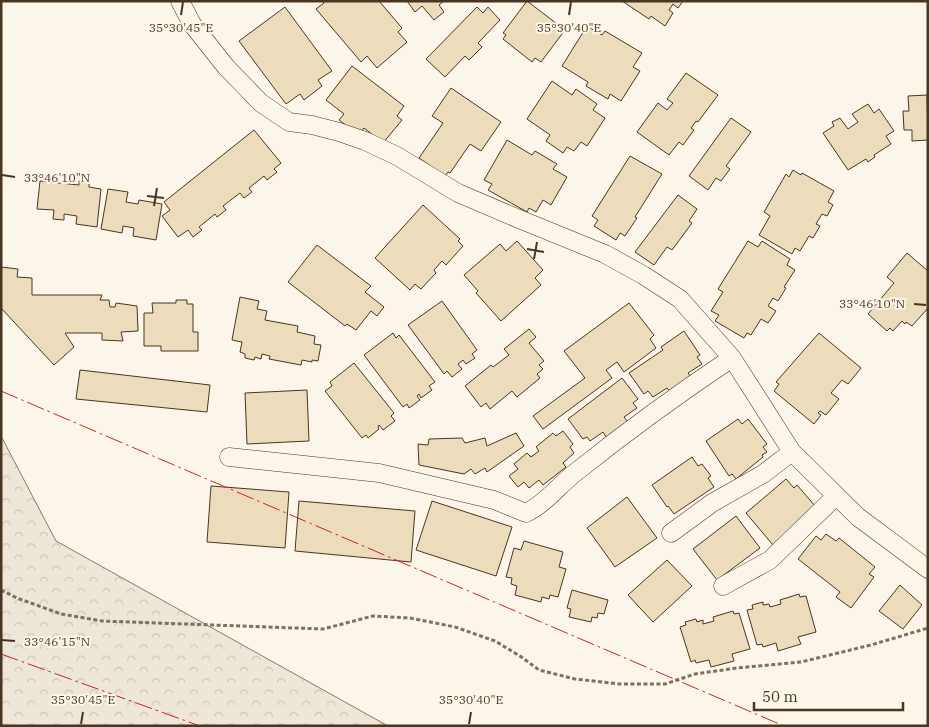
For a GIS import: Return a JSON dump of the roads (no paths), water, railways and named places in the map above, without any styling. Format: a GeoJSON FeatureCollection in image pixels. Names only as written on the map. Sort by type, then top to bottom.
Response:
{"type":"FeatureCollection","features":[{"type":"Feature","properties":{"kind":"street"},"geometry":{"type":"LineString","coordinates":[[180,1],[192,24],[226,67],[262,103],[289,122],[312,125],[365,141],[397,156],[458,193],[519,220],[605,254],[643,275],[680,299],[732,358],[792,452],[858,517],[928,569]]}},
{"type":"Feature","properties":{"kind":"street"},"geometry":{"type":"LineString","coordinates":[[229,457],[380,473],[494,500],[526,513],[535,508],[575,472],[692,384],[732,358]]}},
{"type":"Feature","properties":{"kind":"street"},"geometry":{"type":"LineString","coordinates":[[671,533],[712,503],[762,474],[792,452]]}},
{"type":"Feature","properties":{"kind":"street"},"geometry":{"type":"LineString","coordinates":[[723,586],[770,560],[836,496]]}}]}
